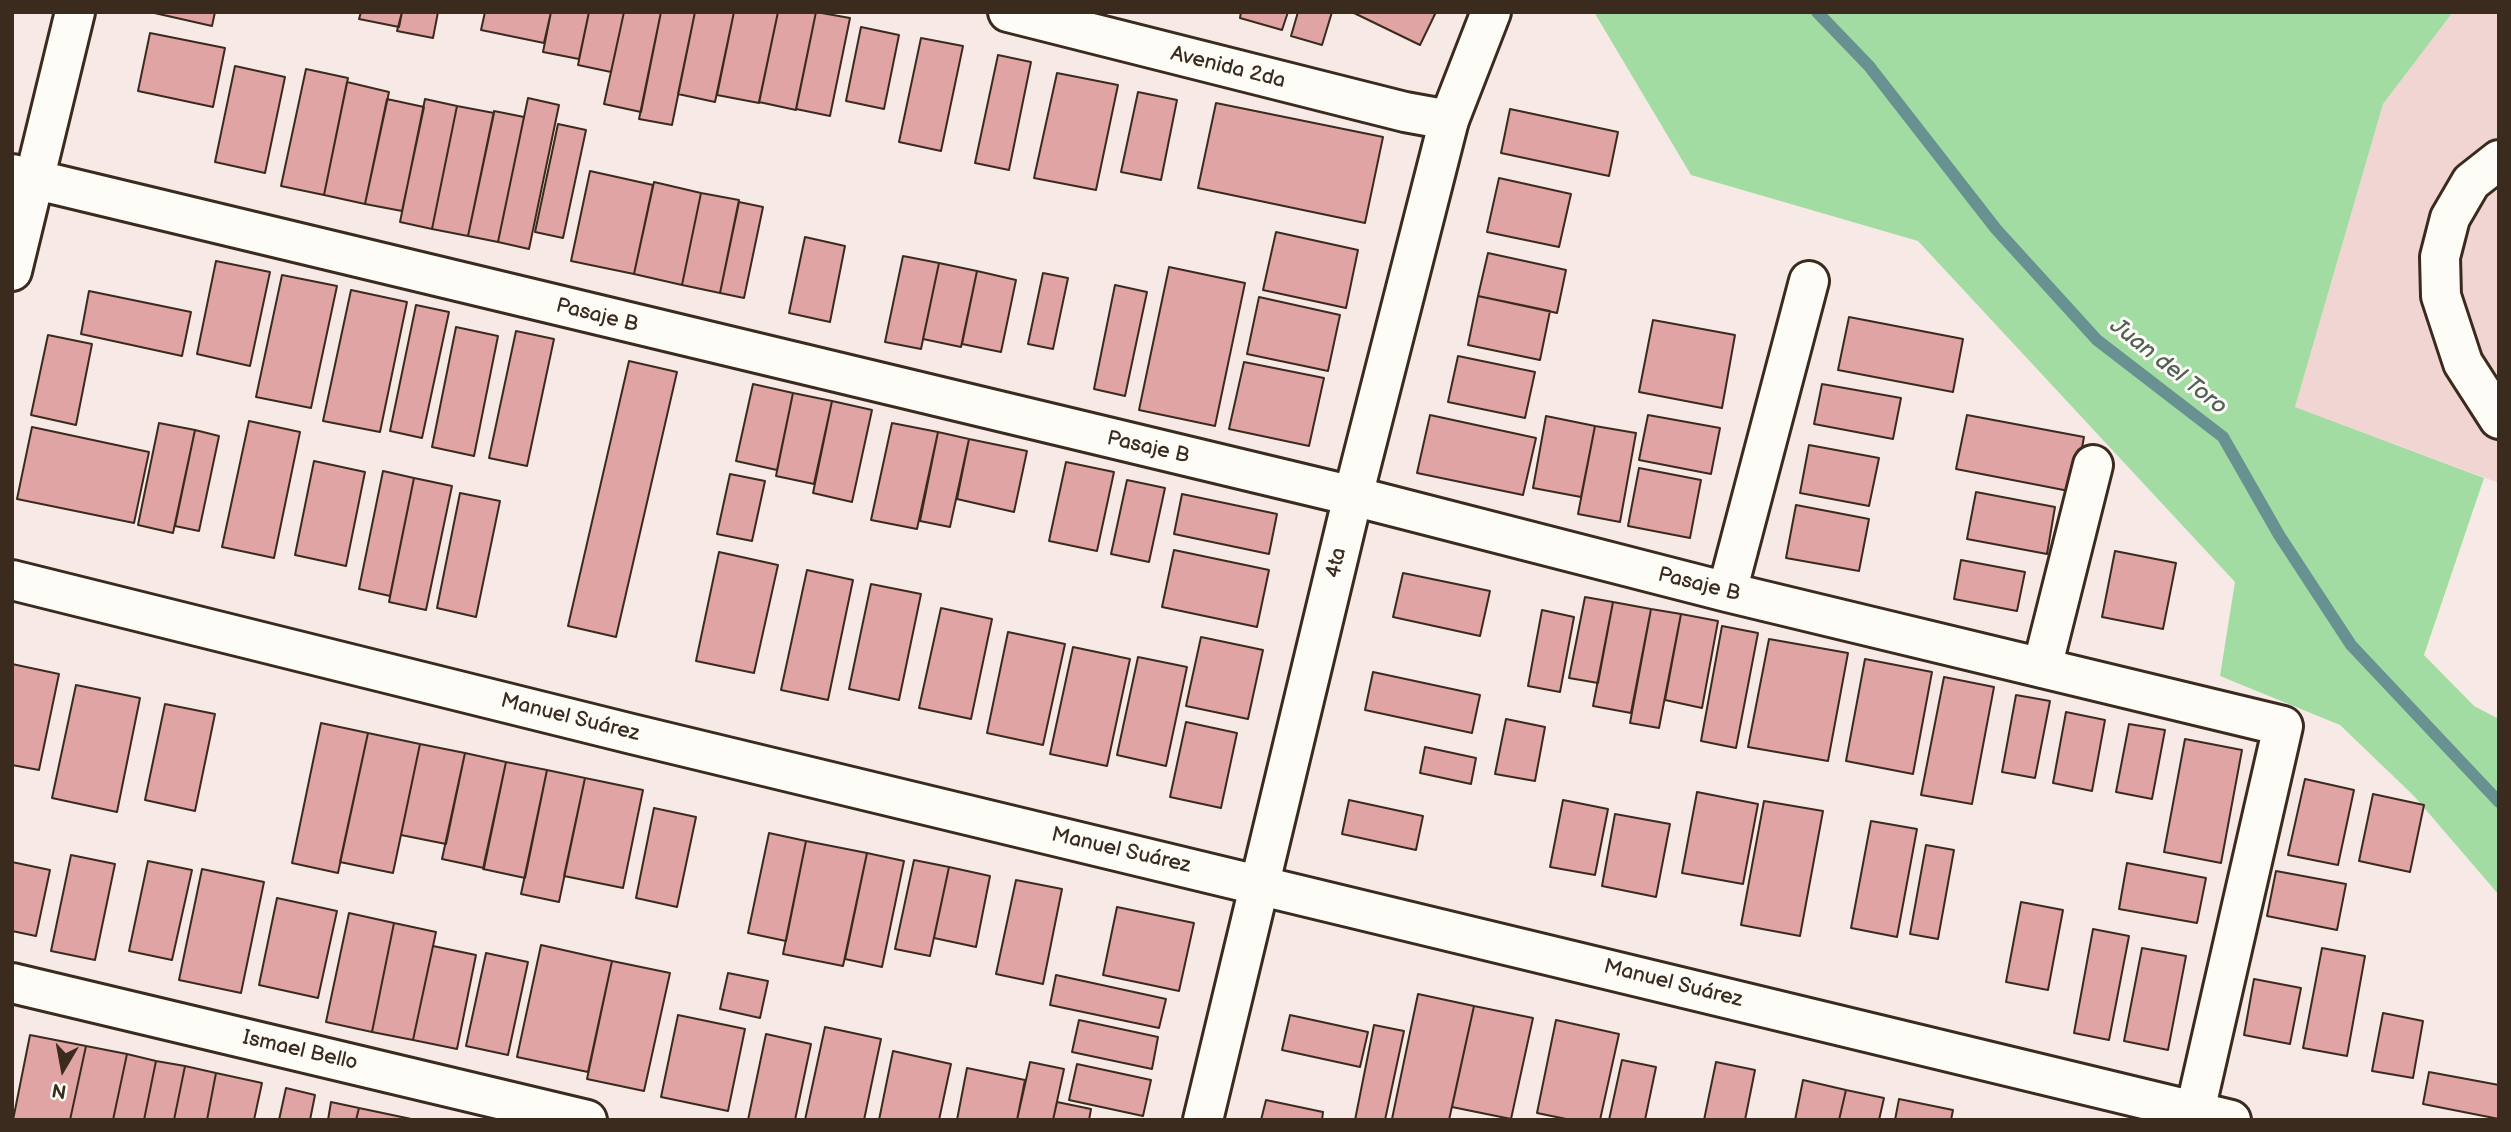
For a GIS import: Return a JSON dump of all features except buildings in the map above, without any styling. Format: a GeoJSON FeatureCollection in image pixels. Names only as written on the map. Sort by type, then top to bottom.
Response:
{"type":"FeatureCollection","features":[{"type":"Feature","properties":{"kind":"street"},"geometry":{"type":"LineString","coordinates":[[12,271],[23,177],[75,12]]}},
{"type":"Feature","properties":{"kind":"street","name":"Avenida 2da"},"geometry":{"type":"LineString","coordinates":[[1008,12],[1405,112],[1449,120]]}},
{"type":"Feature","properties":{"kind":"street","name":"4ta"},"geometry":{"type":"LineString","coordinates":[[1203,1120],[1353,496],[1449,120],[1491,12]]}},
{"type":"Feature","properties":{"kind":"street"},"geometry":{"type":"LineString","coordinates":[[2499,160],[2471,182],[2450,218],[2440,257],[2441,296],[2463,363],[2499,419]]}},
{"type":"Feature","properties":{"kind":"street","name":"Pasaje B"},"geometry":{"type":"LineString","coordinates":[[23,177],[1353,496],[1727,592],[2283,726],[2213,1116]]}},
{"type":"Feature","properties":{"kind":"street"},"geometry":{"type":"LineString","coordinates":[[1727,592],[1810,281]]}},
{"type":"Feature","properties":{"kind":"street"},"geometry":{"type":"LineString","coordinates":[[2042,668],[2093,465]]}},
{"type":"Feature","properties":{"kind":"street","name":"Manuel Suárez"},"geometry":{"type":"LineString","coordinates":[[12,580],[646,737],[2213,1116]]}},
{"type":"Feature","properties":{"kind":"street","name":"Ismael Bello"},"geometry":{"type":"LineString","coordinates":[[12,983],[587,1120]]}},
{"type":"Feature","properties":{"kind":"shaded area"},"geometry":{"type":"Polygon","coordinates":[[[2453,12],[2499,12],[2499,483],[2295,407],[2383,104],[2453,12]]]}},
{"type":"Feature","properties":{"kind":"green space"},"geometry":{"type":"Polygon","coordinates":[[[1594,12],[2453,12],[2383,104],[2295,407],[2484,478],[2424,655],[2474,706],[2499,719],[2499,895],[2414,796],[2340,725],[2220,676],[2235,582],[1918,241],[1691,175],[1594,12]]]}},
{"type":"Feature","properties":{"kind":"waterway","name":"Juan del Toro"},"geometry":{"type":"LineString","coordinates":[[1817,12],[1869,66],[1996,229],[2097,340],[2223,437],[2279,535],[2351,645],[2499,802]]}}]}
